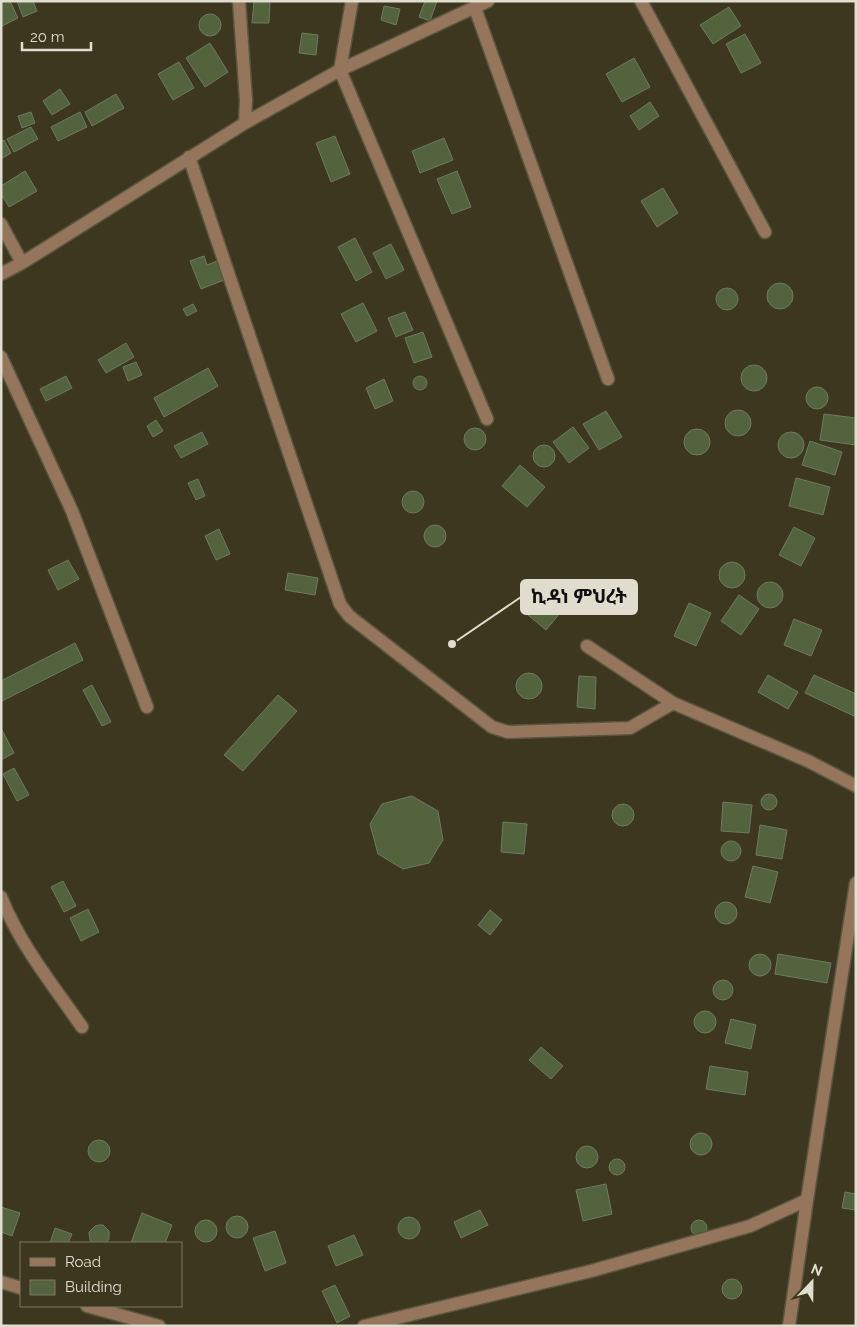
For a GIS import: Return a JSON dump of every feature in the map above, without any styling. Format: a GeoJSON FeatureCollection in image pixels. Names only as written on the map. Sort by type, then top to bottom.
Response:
{"type":"FeatureCollection","features":[{"type":"Feature","properties":{"kind":"street"},"geometry":{"type":"LineString","coordinates":[[239,1],[246,100],[245,122]]}},
{"type":"Feature","properties":{"kind":"street"},"geometry":{"type":"LineString","coordinates":[[352,1],[340,70],[487,419]]}},
{"type":"Feature","properties":{"kind":"street"},"geometry":{"type":"LineString","coordinates":[[1,274],[22,264],[245,122],[340,70],[488,1]]}},
{"type":"Feature","properties":{"kind":"street"},"geometry":{"type":"LineString","coordinates":[[641,1],[765,232]]}},
{"type":"Feature","properties":{"kind":"street"},"geometry":{"type":"LineString","coordinates":[[475,8],[608,379]]}},
{"type":"Feature","properties":{"kind":"street"},"geometry":{"type":"LineString","coordinates":[[189,157],[340,604],[349,616],[492,727],[508,732],[630,728],[673,703]]}},
{"type":"Feature","properties":{"kind":"street"},"geometry":{"type":"LineString","coordinates":[[1,224],[22,264]]}},
{"type":"Feature","properties":{"kind":"street"},"geometry":{"type":"LineString","coordinates":[[1,357],[72,511],[147,707]]}},
{"type":"Feature","properties":{"kind":"street"},"geometry":{"type":"LineString","coordinates":[[587,646],[673,703],[808,761],[856,786]]}},
{"type":"Feature","properties":{"kind":"street"},"geometry":{"type":"LineString","coordinates":[[789,1326],[856,884]]}},
{"type":"Feature","properties":{"kind":"street"},"geometry":{"type":"LineString","coordinates":[[1,897],[28,950],[82,1027]]}},
{"type":"Feature","properties":{"kind":"street"},"geometry":{"type":"LineString","coordinates":[[364,1326],[591,1271],[750,1226],[807,1200]]}},
{"type":"Feature","properties":{"kind":"street"},"geometry":{"type":"LineString","coordinates":[[1,1282],[20,1288]]}},
{"type":"Feature","properties":{"kind":"street"},"geometry":{"type":"LineString","coordinates":[[91,1307],[159,1326]]}},
{"type":"Feature","properties":{"kind":"building"},"geometry":{"type":"Polygon","coordinates":[[[10,1],[18,18],[2,26],[1,2],[10,1]]]}},
{"type":"Feature","properties":{"kind":"building"},"geometry":{"type":"Polygon","coordinates":[[[17,1],[33,1],[37,11],[23,17],[17,1]]]}},
{"type":"Feature","properties":{"kind":"building"},"geometry":{"type":"Polygon","coordinates":[[[254,1],[270,1],[269,23],[252,23],[254,1]]]}},
{"type":"Feature","properties":{"kind":"building"},"geometry":{"type":"Polygon","coordinates":[[[425,1],[437,1],[430,21],[419,17],[425,1]]]}},
{"type":"Feature","properties":{"kind":"building"},"geometry":{"type":"Polygon","coordinates":[[[384,6],[400,9],[396,25],[381,20],[384,6]]]}},
{"type":"Feature","properties":{"kind":"building"},"geometry":{"type":"Polygon","coordinates":[[[729,7],[741,26],[713,44],[700,25],[729,7]]]}},
{"type":"Feature","properties":{"kind":"building"},"geometry":{"type":"Polygon","coordinates":[[[210,14],[218,17],[221,25],[218,33],[210,36],[202,33],[199,25],[202,17],[210,14]]]}},
{"type":"Feature","properties":{"kind":"building"},"geometry":{"type":"Polygon","coordinates":[[[302,33],[318,35],[316,55],[299,53],[302,33]]]}},
{"type":"Feature","properties":{"kind":"building"},"geometry":{"type":"Polygon","coordinates":[[[745,34],[761,63],[741,73],[726,44],[745,34]]]}},
{"type":"Feature","properties":{"kind":"building"},"geometry":{"type":"Polygon","coordinates":[[[210,43],[228,72],[205,87],[186,58],[210,43]]]}},
{"type":"Feature","properties":{"kind":"building"},"geometry":{"type":"Polygon","coordinates":[[[634,58],[650,87],[622,102],[606,74],[634,58]]]}},
{"type":"Feature","properties":{"kind":"building"},"geometry":{"type":"Polygon","coordinates":[[[179,62],[194,88],[173,100],[158,74],[179,62]]]}},
{"type":"Feature","properties":{"kind":"building"},"geometry":{"type":"Polygon","coordinates":[[[60,89],[70,104],[52,115],[43,101],[60,89]]]}},
{"type":"Feature","properties":{"kind":"building"},"geometry":{"type":"Polygon","coordinates":[[[116,94],[124,108],[92,126],[85,112],[116,94]]]}},
{"type":"Feature","properties":{"kind":"building"},"geometry":{"type":"Polygon","coordinates":[[[650,102],[659,116],[639,130],[630,116],[650,102]]]}},
{"type":"Feature","properties":{"kind":"building"},"geometry":{"type":"Polygon","coordinates":[[[31,112],[35,123],[22,128],[18,116],[31,112]]]}},
{"type":"Feature","properties":{"kind":"building"},"geometry":{"type":"Polygon","coordinates":[[[80,112],[87,127],[58,141],[51,127],[80,112]]]}},
{"type":"Feature","properties":{"kind":"building"},"geometry":{"type":"Polygon","coordinates":[[[31,127],[38,139],[14,152],[7,139],[31,127]]]}},
{"type":"Feature","properties":{"kind":"building"},"geometry":{"type":"Polygon","coordinates":[[[335,136],[350,174],[331,182],[316,143],[335,136]]]}},
{"type":"Feature","properties":{"kind":"building"},"geometry":{"type":"Polygon","coordinates":[[[444,138],[453,160],[420,173],[412,151],[444,138]]]}},
{"type":"Feature","properties":{"kind":"building"},"geometry":{"type":"Polygon","coordinates":[[[4,140],[11,153],[1,159],[1,142],[4,140]]]}},
{"type":"Feature","properties":{"kind":"building"},"geometry":{"type":"Polygon","coordinates":[[[25,171],[37,191],[9,207],[1,194],[1,186],[25,171]]]}},
{"type":"Feature","properties":{"kind":"building"},"geometry":{"type":"Polygon","coordinates":[[[457,171],[471,207],[452,214],[437,179],[457,171]]]}},
{"type":"Feature","properties":{"kind":"building"},"geometry":{"type":"Polygon","coordinates":[[[663,188],[678,213],[657,227],[641,201],[663,188]]]}},
{"type":"Feature","properties":{"kind":"building"},"geometry":{"type":"Polygon","coordinates":[[[355,238],[372,272],[356,281],[338,247],[355,238]]]}},
{"type":"Feature","properties":{"kind":"building"},"geometry":{"type":"Polygon","coordinates":[[[391,244],[404,270],[386,279],[373,253],[391,244]]]}},
{"type":"Feature","properties":{"kind":"building"},"geometry":{"type":"Polygon","coordinates":[[[204,256],[207,265],[217,261],[224,280],[201,289],[190,261],[204,256]]]}},
{"type":"Feature","properties":{"kind":"building"},"geometry":{"type":"Polygon","coordinates":[[[780,283],[789,287],[793,296],[789,305],[780,309],[771,305],[767,296],[771,287],[780,283]]]}},
{"type":"Feature","properties":{"kind":"building"},"geometry":{"type":"Polygon","coordinates":[[[727,288],[735,291],[738,299],[735,307],[727,310],[719,307],[716,299],[719,291],[727,288]]]}},
{"type":"Feature","properties":{"kind":"building"},"geometry":{"type":"Polygon","coordinates":[[[363,303],[377,331],[356,342],[341,314],[363,303]]]}},
{"type":"Feature","properties":{"kind":"building"},"geometry":{"type":"Polygon","coordinates":[[[193,304],[197,311],[187,316],[183,309],[193,304]]]}},
{"type":"Feature","properties":{"kind":"building"},"geometry":{"type":"Polygon","coordinates":[[[405,312],[413,330],[396,337],[388,318],[405,312]]]}},
{"type":"Feature","properties":{"kind":"building"},"geometry":{"type":"Polygon","coordinates":[[[423,332],[432,357],[414,363],[405,338],[423,332]]]}},
{"type":"Feature","properties":{"kind":"building"},"geometry":{"type":"Polygon","coordinates":[[[126,343],[134,357],[106,373],[98,360],[126,343]]]}},
{"type":"Feature","properties":{"kind":"building"},"geometry":{"type":"Polygon","coordinates":[[[136,362],[142,375],[128,381],[123,367],[136,362]]]}},
{"type":"Feature","properties":{"kind":"building"},"geometry":{"type":"Polygon","coordinates":[[[754,365],[763,369],[767,378],[763,387],[754,391],[745,387],[741,378],[745,369],[754,365]]]}},
{"type":"Feature","properties":{"kind":"building"},"geometry":{"type":"Polygon","coordinates":[[[208,368],[218,386],[164,417],[154,398],[208,368]]]}},
{"type":"Feature","properties":{"kind":"building"},"geometry":{"type":"Polygon","coordinates":[[[66,376],[72,388],[46,401],[40,389],[66,376]]]}},
{"type":"Feature","properties":{"kind":"building"},"geometry":{"type":"Polygon","coordinates":[[[420,376],[425,378],[427,383],[425,388],[420,390],[415,388],[413,383],[415,378],[420,376]]]}},
{"type":"Feature","properties":{"kind":"building"},"geometry":{"type":"Polygon","coordinates":[[[384,379],[393,401],[375,409],[366,388],[384,379]]]}},
{"type":"Feature","properties":{"kind":"building"},"geometry":{"type":"Polygon","coordinates":[[[817,387],[825,390],[828,398],[825,406],[817,409],[809,406],[806,398],[809,390],[817,387]]]}},
{"type":"Feature","properties":{"kind":"building"},"geometry":{"type":"Polygon","coordinates":[[[738,410],[747,414],[751,423],[747,432],[738,436],[729,432],[725,423],[729,414],[738,410]]]}},
{"type":"Feature","properties":{"kind":"building"},"geometry":{"type":"Polygon","coordinates":[[[606,411],[622,437],[599,450],[583,424],[606,411]]]}},
{"type":"Feature","properties":{"kind":"building"},"geometry":{"type":"Polygon","coordinates":[[[824,414],[856,418],[856,445],[820,440],[824,414]]]}},
{"type":"Feature","properties":{"kind":"building"},"geometry":{"type":"Polygon","coordinates":[[[156,420],[163,431],[153,437],[147,426],[156,420]]]}},
{"type":"Feature","properties":{"kind":"building"},"geometry":{"type":"Polygon","coordinates":[[[573,427],[589,448],[569,463],[553,442],[573,427]]]}},
{"type":"Feature","properties":{"kind":"building"},"geometry":{"type":"Polygon","coordinates":[[[475,428],[483,431],[486,439],[483,447],[475,450],[467,447],[464,439],[467,431],[475,428]]]}},
{"type":"Feature","properties":{"kind":"building"},"geometry":{"type":"Polygon","coordinates":[[[697,429],[706,433],[710,442],[706,451],[697,455],[688,451],[684,442],[688,433],[697,429]]]}},
{"type":"Feature","properties":{"kind":"building"},"geometry":{"type":"Polygon","coordinates":[[[202,432],[208,444],[181,458],[174,446],[202,432]]]}},
{"type":"Feature","properties":{"kind":"building"},"geometry":{"type":"Polygon","coordinates":[[[791,432],[800,436],[804,445],[800,454],[791,458],[782,454],[778,445],[782,436],[791,432]]]}},
{"type":"Feature","properties":{"kind":"building"},"geometry":{"type":"Polygon","coordinates":[[[810,441],[842,452],[835,475],[802,465],[810,441]]]}},
{"type":"Feature","properties":{"kind":"building"},"geometry":{"type":"Polygon","coordinates":[[[544,445],[552,448],[555,456],[552,464],[544,467],[536,464],[533,456],[536,448],[544,445]]]}},
{"type":"Feature","properties":{"kind":"building"},"geometry":{"type":"Polygon","coordinates":[[[520,465],[545,487],[527,507],[502,486],[520,465]]]}},
{"type":"Feature","properties":{"kind":"building"},"geometry":{"type":"Polygon","coordinates":[[[796,478],[830,487],[823,515],[789,506],[796,478]]]}},
{"type":"Feature","properties":{"kind":"building"},"geometry":{"type":"Polygon","coordinates":[[[198,479],[205,496],[196,500],[188,483],[198,479]]]}},
{"type":"Feature","properties":{"kind":"building"},"geometry":{"type":"Polygon","coordinates":[[[413,491],[421,494],[424,502],[421,510],[413,513],[405,510],[402,502],[405,494],[413,491]]]}},
{"type":"Feature","properties":{"kind":"building"},"geometry":{"type":"Polygon","coordinates":[[[435,525],[443,528],[446,536],[443,544],[435,547],[427,544],[424,536],[427,528],[435,525]]]}},
{"type":"Feature","properties":{"kind":"building"},"geometry":{"type":"Polygon","coordinates":[[[794,527],[815,538],[801,566],[779,555],[794,527]]]}},
{"type":"Feature","properties":{"kind":"building"},"geometry":{"type":"Polygon","coordinates":[[[219,529],[230,554],[216,560],[205,536],[219,529]]]}},
{"type":"Feature","properties":{"kind":"building"},"geometry":{"type":"Polygon","coordinates":[[[68,560],[79,579],[58,590],[48,570],[68,560]]]}},
{"type":"Feature","properties":{"kind":"building"},"geometry":{"type":"Polygon","coordinates":[[[732,562],[741,566],[745,575],[741,584],[732,588],[723,584],[719,575],[723,566],[732,562]]]}},
{"type":"Feature","properties":{"kind":"building"},"geometry":{"type":"Polygon","coordinates":[[[288,573],[318,578],[315,595],[285,590],[288,573]]]}},
{"type":"Feature","properties":{"kind":"building"},"geometry":{"type":"Polygon","coordinates":[[[770,582],[779,586],[783,595],[779,604],[770,608],[761,604],[757,595],[761,586],[770,582]]]}},
{"type":"Feature","properties":{"kind":"building"},"geometry":{"type":"Polygon","coordinates":[[[540,587],[565,607],[546,630],[522,610],[540,587]]]}},
{"type":"Feature","properties":{"kind":"building"},"geometry":{"type":"Polygon","coordinates":[[[739,595],[759,609],[741,635],[721,621],[739,595]]]}},
{"type":"Feature","properties":{"kind":"building"},"geometry":{"type":"Polygon","coordinates":[[[689,603],[711,613],[696,646],[674,636],[689,603]]]}},
{"type":"Feature","properties":{"kind":"building"},"geometry":{"type":"Polygon","coordinates":[[[794,619],[822,630],[811,656],[784,645],[794,619]]]}},
{"type":"Feature","properties":{"kind":"building"},"geometry":{"type":"Polygon","coordinates":[[[75,643],[83,660],[2,701],[1,681],[75,643]]]}},
{"type":"Feature","properties":{"kind":"building"},"geometry":{"type":"Polygon","coordinates":[[[529,673],[538,677],[542,686],[538,695],[529,699],[520,695],[516,686],[520,677],[529,673]]]}},
{"type":"Feature","properties":{"kind":"building"},"geometry":{"type":"Polygon","coordinates":[[[768,675],[798,692],[788,709],[758,692],[768,675]]]}},
{"type":"Feature","properties":{"kind":"building"},"geometry":{"type":"Polygon","coordinates":[[[814,675],[856,694],[856,717],[805,693],[814,675]]]}},
{"type":"Feature","properties":{"kind":"building"},"geometry":{"type":"Polygon","coordinates":[[[579,676],[596,677],[595,709],[577,707],[579,676]]]}},
{"type":"Feature","properties":{"kind":"building"},"geometry":{"type":"Polygon","coordinates":[[[92,685],[111,722],[102,726],[83,690],[92,685]]]}},
{"type":"Feature","properties":{"kind":"building"},"geometry":{"type":"Polygon","coordinates":[[[278,695],[297,711],[243,771],[224,755],[278,695]]]}},
{"type":"Feature","properties":{"kind":"building"},"geometry":{"type":"Polygon","coordinates":[[[1,728],[14,753],[1,760],[1,728]]]}},
{"type":"Feature","properties":{"kind":"building"},"geometry":{"type":"Polygon","coordinates":[[[14,768],[29,795],[17,801],[3,774],[14,768]]]}},
{"type":"Feature","properties":{"kind":"building"},"geometry":{"type":"Polygon","coordinates":[[[769,794],[775,796],[777,802],[775,808],[769,810],[763,808],[761,802],[763,796],[769,794]]]}},
{"type":"Feature","properties":{"kind":"building"},"geometry":{"type":"Polygon","coordinates":[[[412,796],[438,811],[443,840],[429,863],[403,869],[378,854],[370,824],[382,804],[412,796]]]}},
{"type":"Feature","properties":{"kind":"building"},"geometry":{"type":"Polygon","coordinates":[[[723,802],[752,805],[749,833],[721,831],[723,802]]]}},
{"type":"Feature","properties":{"kind":"building"},"geometry":{"type":"Polygon","coordinates":[[[619,804],[627,804],[634,811],[634,819],[627,826],[619,826],[612,819],[612,811],[619,804]]]}},
{"type":"Feature","properties":{"kind":"building"},"geometry":{"type":"Polygon","coordinates":[[[503,822],[527,824],[524,854],[501,852],[503,822]]]}},
{"type":"Feature","properties":{"kind":"building"},"geometry":{"type":"Polygon","coordinates":[[[760,825],[787,830],[782,859],[756,855],[760,825]]]}},
{"type":"Feature","properties":{"kind":"building"},"geometry":{"type":"Polygon","coordinates":[[[727,841],[735,841],[741,847],[741,855],[735,861],[727,861],[721,855],[721,847],[727,841]]]}},
{"type":"Feature","properties":{"kind":"building"},"geometry":{"type":"Polygon","coordinates":[[[753,866],[778,872],[770,903],[745,897],[753,866]]]}},
{"type":"Feature","properties":{"kind":"building"},"geometry":{"type":"Polygon","coordinates":[[[63,881],[76,906],[64,912],[51,887],[63,881]]]}},
{"type":"Feature","properties":{"kind":"building"},"geometry":{"type":"Polygon","coordinates":[[[722,902],[730,902],[737,909],[737,917],[730,924],[722,924],[715,917],[715,909],[722,902]]]}},
{"type":"Feature","properties":{"kind":"building"},"geometry":{"type":"Polygon","coordinates":[[[88,909],[99,932],[81,941],[70,918],[88,909]]]}},
{"type":"Feature","properties":{"kind":"building"},"geometry":{"type":"Polygon","coordinates":[[[490,910],[502,920],[490,935],[478,925],[490,910]]]}},
{"type":"Feature","properties":{"kind":"building"},"geometry":{"type":"Polygon","coordinates":[[[760,954],[770,961],[771,965],[764,975],[760,976],[750,969],[749,965],[756,955],[760,954]]]}},
{"type":"Feature","properties":{"kind":"building"},"geometry":{"type":"Polygon","coordinates":[[[778,954],[831,963],[827,983],[775,974],[778,954]]]}},
{"type":"Feature","properties":{"kind":"building"},"geometry":{"type":"Polygon","coordinates":[[[719,980],[727,980],[733,986],[733,994],[727,1000],[719,1000],[713,994],[713,986],[719,980]]]}},
{"type":"Feature","properties":{"kind":"building"},"geometry":{"type":"Polygon","coordinates":[[[701,1011],[709,1011],[716,1018],[716,1026],[709,1033],[701,1033],[694,1026],[694,1018],[701,1011]]]}},
{"type":"Feature","properties":{"kind":"building"},"geometry":{"type":"Polygon","coordinates":[[[731,1019],[756,1025],[751,1049],[725,1043],[731,1019]]]}},
{"type":"Feature","properties":{"kind":"building"},"geometry":{"type":"Polygon","coordinates":[[[541,1047],[563,1066],[551,1079],[529,1060],[541,1047]]]}},
{"type":"Feature","properties":{"kind":"building"},"geometry":{"type":"Polygon","coordinates":[[[710,1066],[748,1072],[745,1095],[706,1089],[710,1066]]]}},
{"type":"Feature","properties":{"kind":"building"},"geometry":{"type":"Polygon","coordinates":[[[697,1133],[705,1133],[712,1140],[712,1148],[705,1155],[697,1155],[690,1148],[690,1140],[697,1133]]]}},
{"type":"Feature","properties":{"kind":"building"},"geometry":{"type":"Polygon","coordinates":[[[95,1140],[103,1140],[110,1147],[110,1155],[103,1162],[95,1162],[88,1155],[88,1147],[95,1140]]]}},
{"type":"Feature","properties":{"kind":"building"},"geometry":{"type":"Polygon","coordinates":[[[583,1146],[591,1146],[598,1153],[598,1161],[591,1168],[583,1168],[576,1161],[576,1153],[583,1146]]]}},
{"type":"Feature","properties":{"kind":"building"},"geometry":{"type":"Polygon","coordinates":[[[617,1159],[623,1161],[625,1167],[623,1173],[617,1175],[611,1173],[609,1167],[611,1161],[617,1159]]]}},
{"type":"Feature","properties":{"kind":"building"},"geometry":{"type":"Polygon","coordinates":[[[606,1184],[612,1214],[583,1221],[576,1190],[606,1184]]]}},
{"type":"Feature","properties":{"kind":"building"},"geometry":{"type":"Polygon","coordinates":[[[845,1192],[856,1194],[856,1210],[842,1208],[845,1192]]]}},
{"type":"Feature","properties":{"kind":"building"},"geometry":{"type":"Polygon","coordinates":[[[1,1207],[20,1213],[12,1236],[1,1232],[1,1207]]]}},
{"type":"Feature","properties":{"kind":"building"},"geometry":{"type":"Polygon","coordinates":[[[480,1210],[488,1225],[461,1238],[454,1222],[480,1210]]]}},
{"type":"Feature","properties":{"kind":"building"},"geometry":{"type":"Polygon","coordinates":[[[142,1213],[172,1225],[165,1242],[131,1242],[142,1213]]]}},
{"type":"Feature","properties":{"kind":"building"},"geometry":{"type":"Polygon","coordinates":[[[233,1216],[241,1216],[248,1223],[248,1231],[241,1238],[233,1238],[226,1231],[226,1223],[233,1216]]]}},
{"type":"Feature","properties":{"kind":"building"},"geometry":{"type":"Polygon","coordinates":[[[405,1217],[413,1217],[420,1224],[420,1232],[413,1239],[405,1239],[398,1232],[398,1224],[405,1217]]]}},
{"type":"Feature","properties":{"kind":"building"},"geometry":{"type":"Polygon","coordinates":[[[202,1220],[210,1220],[217,1227],[217,1235],[210,1242],[202,1242],[195,1235],[195,1227],[202,1220]]]}},
{"type":"Feature","properties":{"kind":"building"},"geometry":{"type":"Polygon","coordinates":[[[699,1220],[705,1222],[707,1228],[705,1234],[699,1236],[693,1234],[691,1228],[693,1222],[699,1220]]]}},
{"type":"Feature","properties":{"kind":"building"},"geometry":{"type":"Polygon","coordinates":[[[103,1225],[109,1231],[109,1239],[107,1242],[91,1242],[89,1232],[95,1226],[103,1225]]]}},
{"type":"Feature","properties":{"kind":"building"},"geometry":{"type":"Polygon","coordinates":[[[55,1228],[72,1234],[68,1242],[50,1242],[55,1228]]]}},
{"type":"Feature","properties":{"kind":"building"},"geometry":{"type":"Polygon","coordinates":[[[275,1231],[286,1263],[265,1271],[253,1238],[275,1231]]]}},
{"type":"Feature","properties":{"kind":"building"},"geometry":{"type":"Polygon","coordinates":[[[354,1235],[363,1255],[336,1266],[328,1246],[354,1235]]]}},
{"type":"Feature","properties":{"kind":"building"},"geometry":{"type":"Polygon","coordinates":[[[728,1279],[736,1279],[742,1285],[742,1293],[736,1299],[728,1299],[722,1293],[722,1285],[728,1279]]]}},
{"type":"Feature","properties":{"kind":"building"},"geometry":{"type":"Polygon","coordinates":[[[335,1285],[350,1316],[337,1323],[322,1291],[335,1285]]]}},
{"type":"Feature","properties":{"kind":"place","name":"ኪዳነ ምህረት"},"geometry":{"type":"Point","coordinates":[452,644]}}]}
